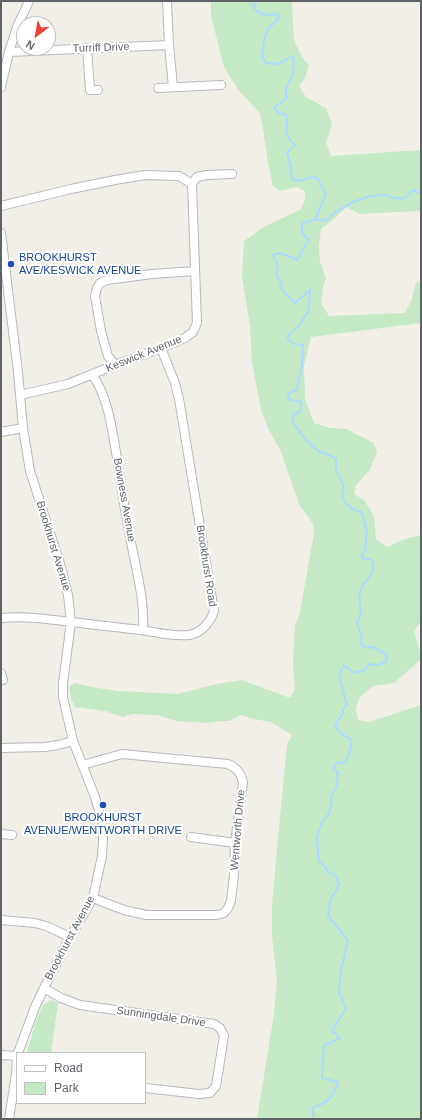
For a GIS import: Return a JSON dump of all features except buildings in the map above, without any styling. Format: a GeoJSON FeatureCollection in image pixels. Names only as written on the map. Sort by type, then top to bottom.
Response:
{"type":"FeatureCollection","features":[{"type":"Feature","properties":{"kind":"street"},"geometry":{"type":"LineString","coordinates":[[1,87],[9,52],[17,27],[29,1]]}},
{"type":"Feature","properties":{"kind":"street"},"geometry":{"type":"LineString","coordinates":[[167,1],[172,87]]}},
{"type":"Feature","properties":{"kind":"street","name":"Turriff Drive"},"geometry":{"type":"LineString","coordinates":[[9,52],[169,45]]}},
{"type":"Feature","properties":{"kind":"street"},"geometry":{"type":"LineString","coordinates":[[87,48],[90,90]]}},
{"type":"Feature","properties":{"kind":"street"},"geometry":{"type":"LineString","coordinates":[[158,88],[221,85]]}},
{"type":"Feature","properties":{"kind":"street"},"geometry":{"type":"LineString","coordinates":[[1,206],[71,189],[145,175],[179,176],[192,184],[197,177],[207,174],[232,174]]}},
{"type":"Feature","properties":{"kind":"street","name":"Keswick Avenue"},"geometry":{"type":"LineString","coordinates":[[20,395],[68,384],[161,348],[185,338],[193,332],[197,323],[192,184]]}},
{"type":"Feature","properties":{"kind":"street","name":"Brookhurst Avenue"},"geometry":{"type":"LineString","coordinates":[[1,233],[5,297],[30,471],[61,567],[68,595],[71,622],[63,684],[63,697],[73,741],[95,797],[102,822],[103,839],[102,856],[93,898],[70,937],[44,988],[35,1007],[18,1052]]}},
{"type":"Feature","properties":{"kind":"street"},"geometry":{"type":"LineString","coordinates":[[115,365],[108,356],[96,303],[95,296],[97,288],[100,284],[107,280],[152,274],[195,271]]}},
{"type":"Feature","properties":{"kind":"street","name":"Brookhurst Road"},"geometry":{"type":"LineString","coordinates":[[1,618],[38,618],[177,635],[190,635],[198,632],[210,622],[214,611],[179,399],[175,383],[161,348]]}},
{"type":"Feature","properties":{"kind":"street","name":"Bowness Avenue"},"geometry":{"type":"LineString","coordinates":[[92,374],[99,385],[111,420],[141,595],[144,618],[143,630]]}},
{"type":"Feature","properties":{"kind":"street"},"geometry":{"type":"LineString","coordinates":[[1,432],[23,428]]}},
{"type":"Feature","properties":{"kind":"street"},"geometry":{"type":"LineString","coordinates":[[1,748],[58,746],[73,741]]}},
{"type":"Feature","properties":{"kind":"street","name":"Wentworth Drive"},"geometry":{"type":"LineString","coordinates":[[82,765],[122,754],[228,764],[234,767],[242,777],[231,901],[228,908],[224,912],[217,915],[146,915],[124,910],[93,898]]}},
{"type":"Feature","properties":{"kind":"street"},"geometry":{"type":"LineString","coordinates":[[1,834],[12,835]]}},
{"type":"Feature","properties":{"kind":"street"},"geometry":{"type":"LineString","coordinates":[[191,836],[235,843]]}},
{"type":"Feature","properties":{"kind":"street"},"geometry":{"type":"LineString","coordinates":[[1,920],[35,923],[46,926],[70,937]]}},
{"type":"Feature","properties":{"kind":"street","name":"Sunningdale Drive"},"geometry":{"type":"LineString","coordinates":[[44,988],[60,998],[80,1005],[214,1024],[220,1028],[224,1036],[216,1086],[210,1093],[199,1094],[146,1088]]}},
{"type":"Feature","properties":{"kind":"street"},"geometry":{"type":"LineString","coordinates":[[1,1054],[16,1058]]}},
{"type":"Feature","properties":{"kind":"street"},"geometry":{"type":"LineString","coordinates":[[9,1119],[16,1080]]}},
{"type":"Feature","properties":{"kind":"green space"},"geometry":{"type":"Polygon","coordinates":[[[211,1],[292,1],[294,40],[302,57],[309,66],[305,78],[299,86],[306,97],[326,108],[332,125],[326,142],[331,156],[421,150],[421,213],[419,211],[359,214],[346,207],[321,229],[319,247],[320,262],[326,278],[321,303],[329,316],[405,313],[412,299],[416,283],[421,282],[421,323],[311,337],[304,366],[305,399],[314,423],[330,428],[346,429],[374,443],[377,453],[369,471],[356,485],[354,494],[364,500],[374,516],[376,539],[387,547],[405,539],[421,535],[421,621],[414,631],[421,659],[394,683],[373,686],[359,698],[356,709],[358,720],[369,722],[421,705],[421,1119],[257,1119],[274,1014],[277,982],[272,935],[272,906],[287,745],[292,735],[271,722],[241,715],[229,721],[207,723],[177,721],[157,715],[132,714],[123,717],[105,711],[75,707],[71,698],[69,686],[76,683],[119,691],[178,694],[217,684],[242,680],[290,698],[295,690],[293,664],[295,626],[300,612],[314,533],[313,524],[299,504],[281,452],[269,430],[261,410],[252,362],[250,326],[242,277],[244,241],[264,227],[300,210],[305,200],[305,191],[297,187],[280,191],[273,186],[260,113],[239,91],[224,67],[211,16],[211,1]]]}},
{"type":"Feature","properties":{"kind":"green space"},"geometry":{"type":"Polygon","coordinates":[[[51,1000],[58,1003],[51,1052],[27,1052],[36,1021],[43,1005],[51,1000]]]}},
{"type":"Feature","properties":{"kind":"waterway"},"geometry":{"type":"LineString","coordinates":[[259,1],[253,5],[258,12],[266,15],[277,14],[279,18],[267,30],[262,56],[266,63],[277,64],[292,56],[294,59],[293,74],[286,89],[286,99],[274,108],[279,113],[286,115],[288,137],[295,145],[287,152],[292,179],[299,181],[312,177],[318,179],[326,194],[315,219],[303,223],[302,232],[304,236],[309,239],[297,260],[282,254],[273,255],[278,266],[276,274],[280,281],[282,290],[295,303],[310,290],[308,311],[299,326],[291,332],[287,339],[295,344],[303,345],[302,362],[297,389],[289,393],[288,399],[301,402],[301,411],[293,415],[292,421],[311,445],[319,451],[336,459],[336,469],[344,487],[344,500],[349,507],[362,513],[367,532],[365,550],[361,557],[373,561],[373,570],[361,589],[359,596],[361,611],[357,622],[362,635],[360,642],[363,646],[375,648],[387,654],[386,661],[378,665],[370,664],[363,671],[354,673],[343,666],[339,676],[347,705],[343,709],[343,714],[335,726],[341,734],[351,739],[351,748],[345,762],[336,763],[334,767],[334,770],[338,772],[336,788],[331,796],[332,802],[330,810],[328,815],[322,821],[317,838],[319,861],[327,871],[336,876],[339,885],[330,901],[328,916],[348,940],[341,971],[339,992],[346,1008],[332,1031],[340,1038],[324,1046],[322,1078],[338,1082],[332,1096],[323,1104],[313,1108],[313,1119]]}},
{"type":"Feature","properties":{"kind":"waterway"},"geometry":{"type":"LineString","coordinates":[[315,219],[325,221],[338,211],[367,197],[387,195],[393,198],[405,198],[413,190],[421,194]]}},
{"type":"Feature","properties":{"kind":"place","name":"BROOKHURST AVE/KESWICK AVENUE"},"geometry":{"type":"Point","coordinates":[11,264]}},
{"type":"Feature","properties":{"kind":"place","name":"BROOKHURST AVENUE/WENTWORTH DRIVE"},"geometry":{"type":"Point","coordinates":[103,805]}}]}
